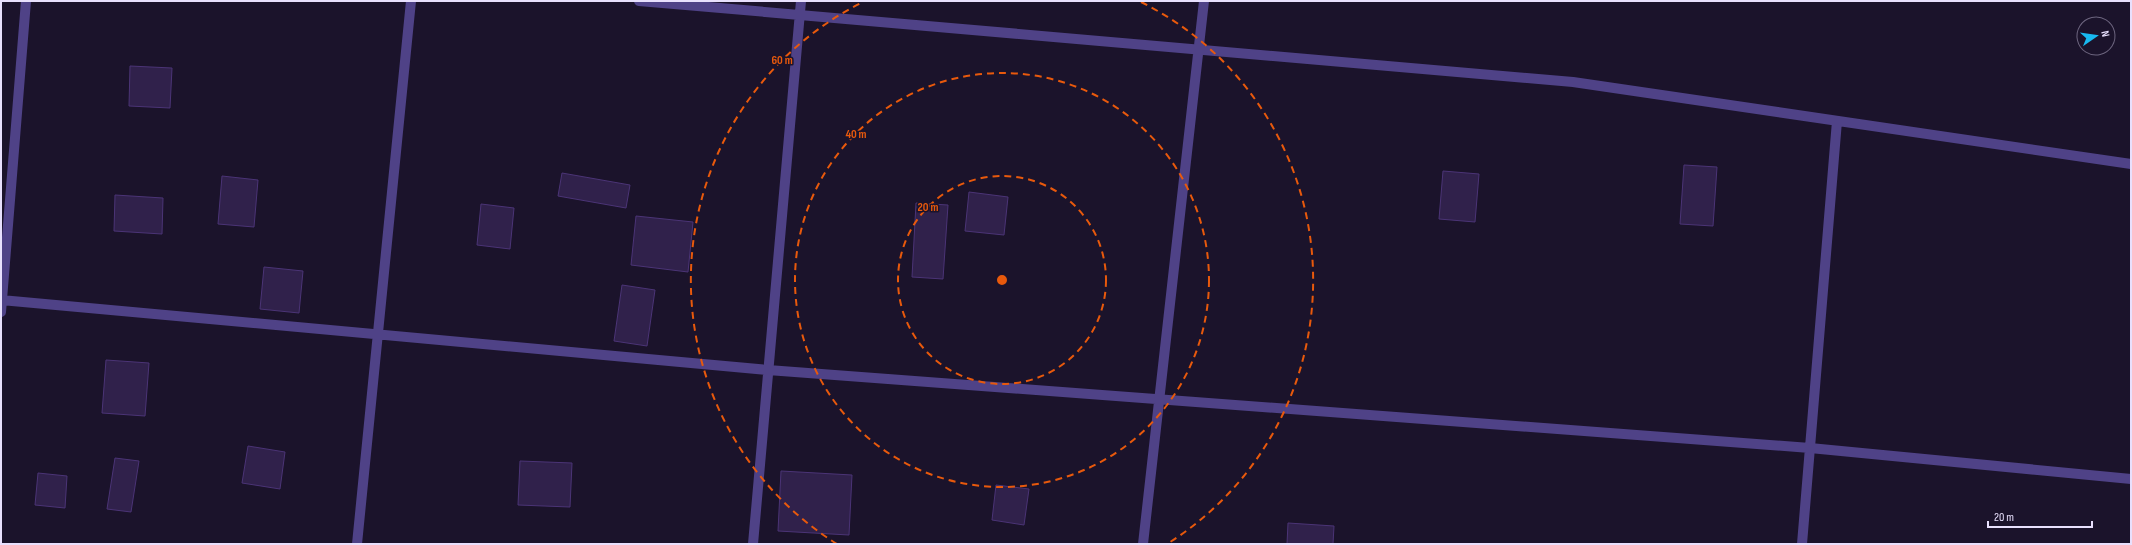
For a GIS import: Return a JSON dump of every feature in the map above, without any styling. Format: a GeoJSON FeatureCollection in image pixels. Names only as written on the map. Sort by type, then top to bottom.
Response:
{"type":"FeatureCollection","features":[{"type":"Feature","properties":{"kind":"street"},"geometry":{"type":"LineString","coordinates":[[1,312],[26,1]]}},
{"type":"Feature","properties":{"kind":"street"},"geometry":{"type":"LineString","coordinates":[[358,544],[411,1]]}},
{"type":"Feature","properties":{"kind":"street"},"geometry":{"type":"LineString","coordinates":[[639,1],[1573,82],[2131,164]]}},
{"type":"Feature","properties":{"kind":"street"},"geometry":{"type":"LineString","coordinates":[[752,544],[801,1]]}},
{"type":"Feature","properties":{"kind":"street"},"geometry":{"type":"LineString","coordinates":[[1143,544],[1200,50],[1204,1]]}},
{"type":"Feature","properties":{"kind":"street"},"geometry":{"type":"LineString","coordinates":[[1802,544],[1837,121]]}},
{"type":"Feature","properties":{"kind":"street"},"geometry":{"type":"LineString","coordinates":[[1,300],[768,370],[1810,448],[2131,479]]}},
{"type":"Feature","properties":{"kind":"building"},"geometry":{"type":"Polygon","coordinates":[[[130,66],[172,68],[170,108],[129,106],[130,66]]]}},
{"type":"Feature","properties":{"kind":"building"},"geometry":{"type":"Polygon","coordinates":[[[1684,165],[1717,167],[1713,226],[1680,224],[1684,165]]]}},
{"type":"Feature","properties":{"kind":"building"},"geometry":{"type":"Polygon","coordinates":[[[1443,171],[1479,174],[1475,222],[1439,219],[1443,171]]]}},
{"type":"Feature","properties":{"kind":"building"},"geometry":{"type":"Polygon","coordinates":[[[562,173],[630,185],[626,208],[558,196],[562,173]]]}},
{"type":"Feature","properties":{"kind":"building"},"geometry":{"type":"Polygon","coordinates":[[[222,176],[258,180],[254,227],[218,224],[222,176]]]}},
{"type":"Feature","properties":{"kind":"building"},"geometry":{"type":"Polygon","coordinates":[[[969,192],[1008,197],[1004,235],[965,231],[969,192]]]}},
{"type":"Feature","properties":{"kind":"building"},"geometry":{"type":"Polygon","coordinates":[[[115,195],[163,198],[162,234],[114,231],[115,195]]]}},
{"type":"Feature","properties":{"kind":"building"},"geometry":{"type":"Polygon","coordinates":[[[916,203],[948,205],[943,279],[912,277],[916,203]]]}},
{"type":"Feature","properties":{"kind":"building"},"geometry":{"type":"Polygon","coordinates":[[[481,204],[514,208],[510,249],[477,245],[481,204]]]}},
{"type":"Feature","properties":{"kind":"building"},"geometry":{"type":"Polygon","coordinates":[[[636,216],[693,222],[688,272],[631,265],[636,216]]]}},
{"type":"Feature","properties":{"kind":"building"},"geometry":{"type":"Polygon","coordinates":[[[264,267],[303,271],[299,313],[260,309],[264,267]]]}},
{"type":"Feature","properties":{"kind":"building"},"geometry":{"type":"Polygon","coordinates":[[[622,285],[655,290],[647,346],[614,341],[622,285]]]}},
{"type":"Feature","properties":{"kind":"building"},"geometry":{"type":"Polygon","coordinates":[[[106,360],[149,363],[145,416],[102,413],[106,360]]]}},
{"type":"Feature","properties":{"kind":"building"},"geometry":{"type":"Polygon","coordinates":[[[248,446],[285,452],[280,489],[242,483],[248,446]]]}},
{"type":"Feature","properties":{"kind":"building"},"geometry":{"type":"Polygon","coordinates":[[[115,458],[139,461],[131,512],[107,509],[115,458]]]}},
{"type":"Feature","properties":{"kind":"building"},"geometry":{"type":"Polygon","coordinates":[[[520,461],[572,463],[570,507],[518,505],[520,461]]]}},
{"type":"Feature","properties":{"kind":"building"},"geometry":{"type":"Polygon","coordinates":[[[781,471],[852,475],[849,535],[778,531],[781,471]]]}},
{"type":"Feature","properties":{"kind":"building"},"geometry":{"type":"Polygon","coordinates":[[[38,473],[67,476],[65,508],[35,505],[38,473]]]}},
{"type":"Feature","properties":{"kind":"building"},"geometry":{"type":"Polygon","coordinates":[[[996,485],[1029,489],[1024,525],[992,520],[996,485]]]}},
{"type":"Feature","properties":{"kind":"building"},"geometry":{"type":"Polygon","coordinates":[[[1288,523],[1334,526],[1333,544],[1287,544],[1288,523]]]}}]}
